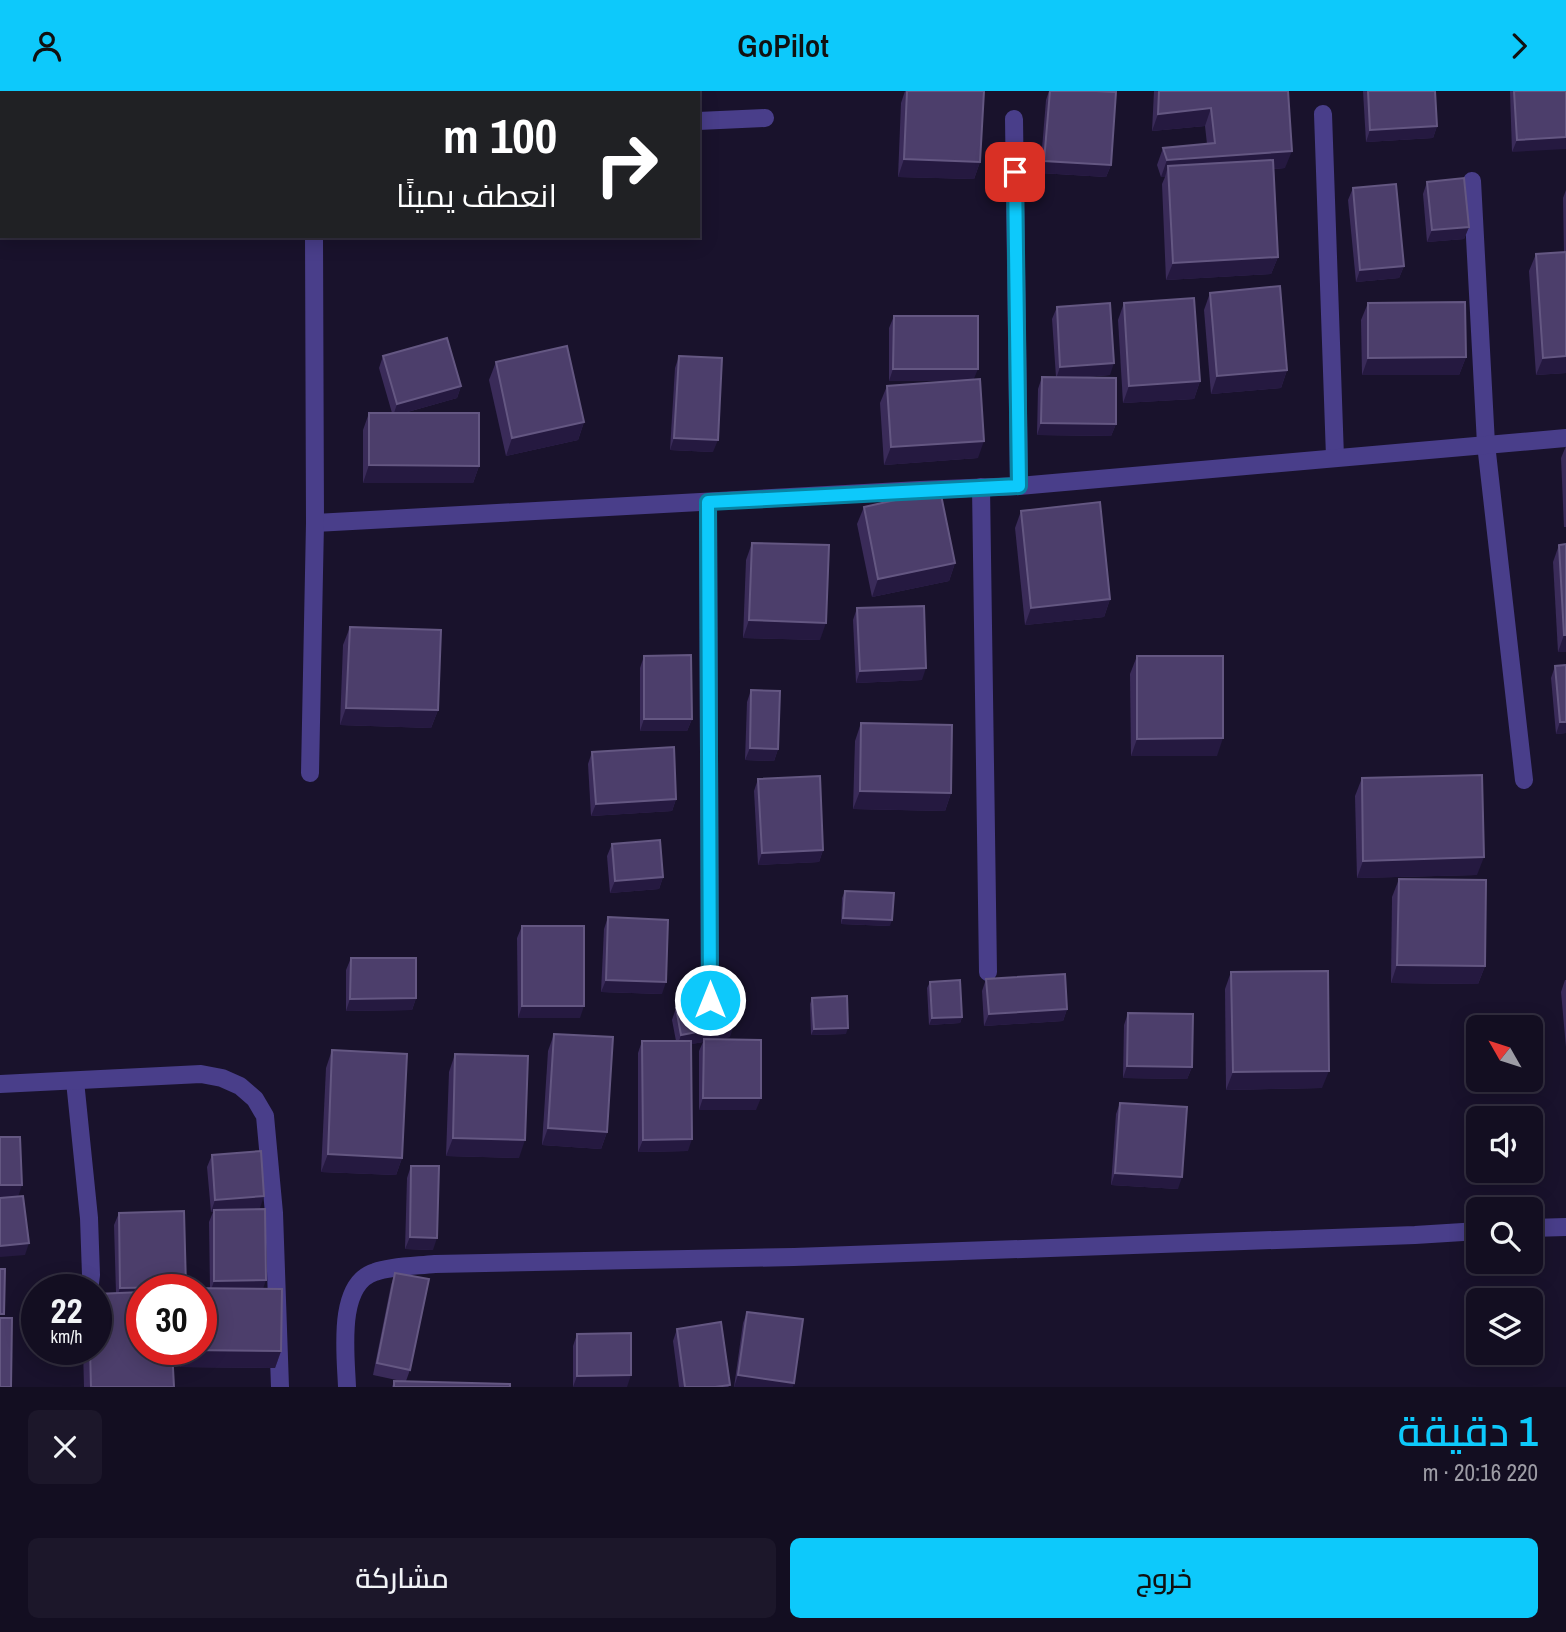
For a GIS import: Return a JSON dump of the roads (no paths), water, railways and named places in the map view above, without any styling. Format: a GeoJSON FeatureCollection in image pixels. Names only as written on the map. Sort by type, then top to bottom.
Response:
{"type":"FeatureCollection","features":[{"type":"Feature","properties":{"kind":"street"},"geometry":{"type":"LineString","coordinates":[[1323,114],[1335,457]]}},
{"type":"Feature","properties":{"kind":"street"},"geometry":{"type":"LineString","coordinates":[[700,121],[765,118]]}},
{"type":"Feature","properties":{"kind":"street"},"geometry":{"type":"LineString","coordinates":[[1014,119],[1019,486]]}},
{"type":"Feature","properties":{"kind":"street"},"geometry":{"type":"LineString","coordinates":[[1472,181],[1486,444],[1524,780]]}},
{"type":"Feature","properties":{"kind":"street"},"geometry":{"type":"LineString","coordinates":[[310,773],[315,523],[314,238]]}},
{"type":"Feature","properties":{"kind":"street"},"geometry":{"type":"LineString","coordinates":[[315,523],[1019,486],[1566,438]]}},
{"type":"Feature","properties":{"kind":"street"},"geometry":{"type":"LineString","coordinates":[[981,488],[988,972]]}},
{"type":"Feature","properties":{"kind":"street"},"geometry":{"type":"LineString","coordinates":[[708,502],[710,1000]]}},
{"type":"Feature","properties":{"kind":"street"},"geometry":{"type":"LineString","coordinates":[[0,1084],[201,1075],[222,1078],[240,1086],[255,1099],[265,1116],[270,1164],[280,1387]]}},
{"type":"Feature","properties":{"kind":"street"},"geometry":{"type":"LineString","coordinates":[[75,1081],[89,1218],[91,1274]]}},
{"type":"Feature","properties":{"kind":"street"},"geometry":{"type":"LineString","coordinates":[[1543,1228],[1566,1227]]}},
{"type":"Feature","properties":{"kind":"street"},"geometry":{"type":"LineString","coordinates":[[347,1387],[346,1328],[353,1292],[363,1279],[373,1272],[387,1269],[435,1264],[808,1257],[1466,1232]]}}]}
